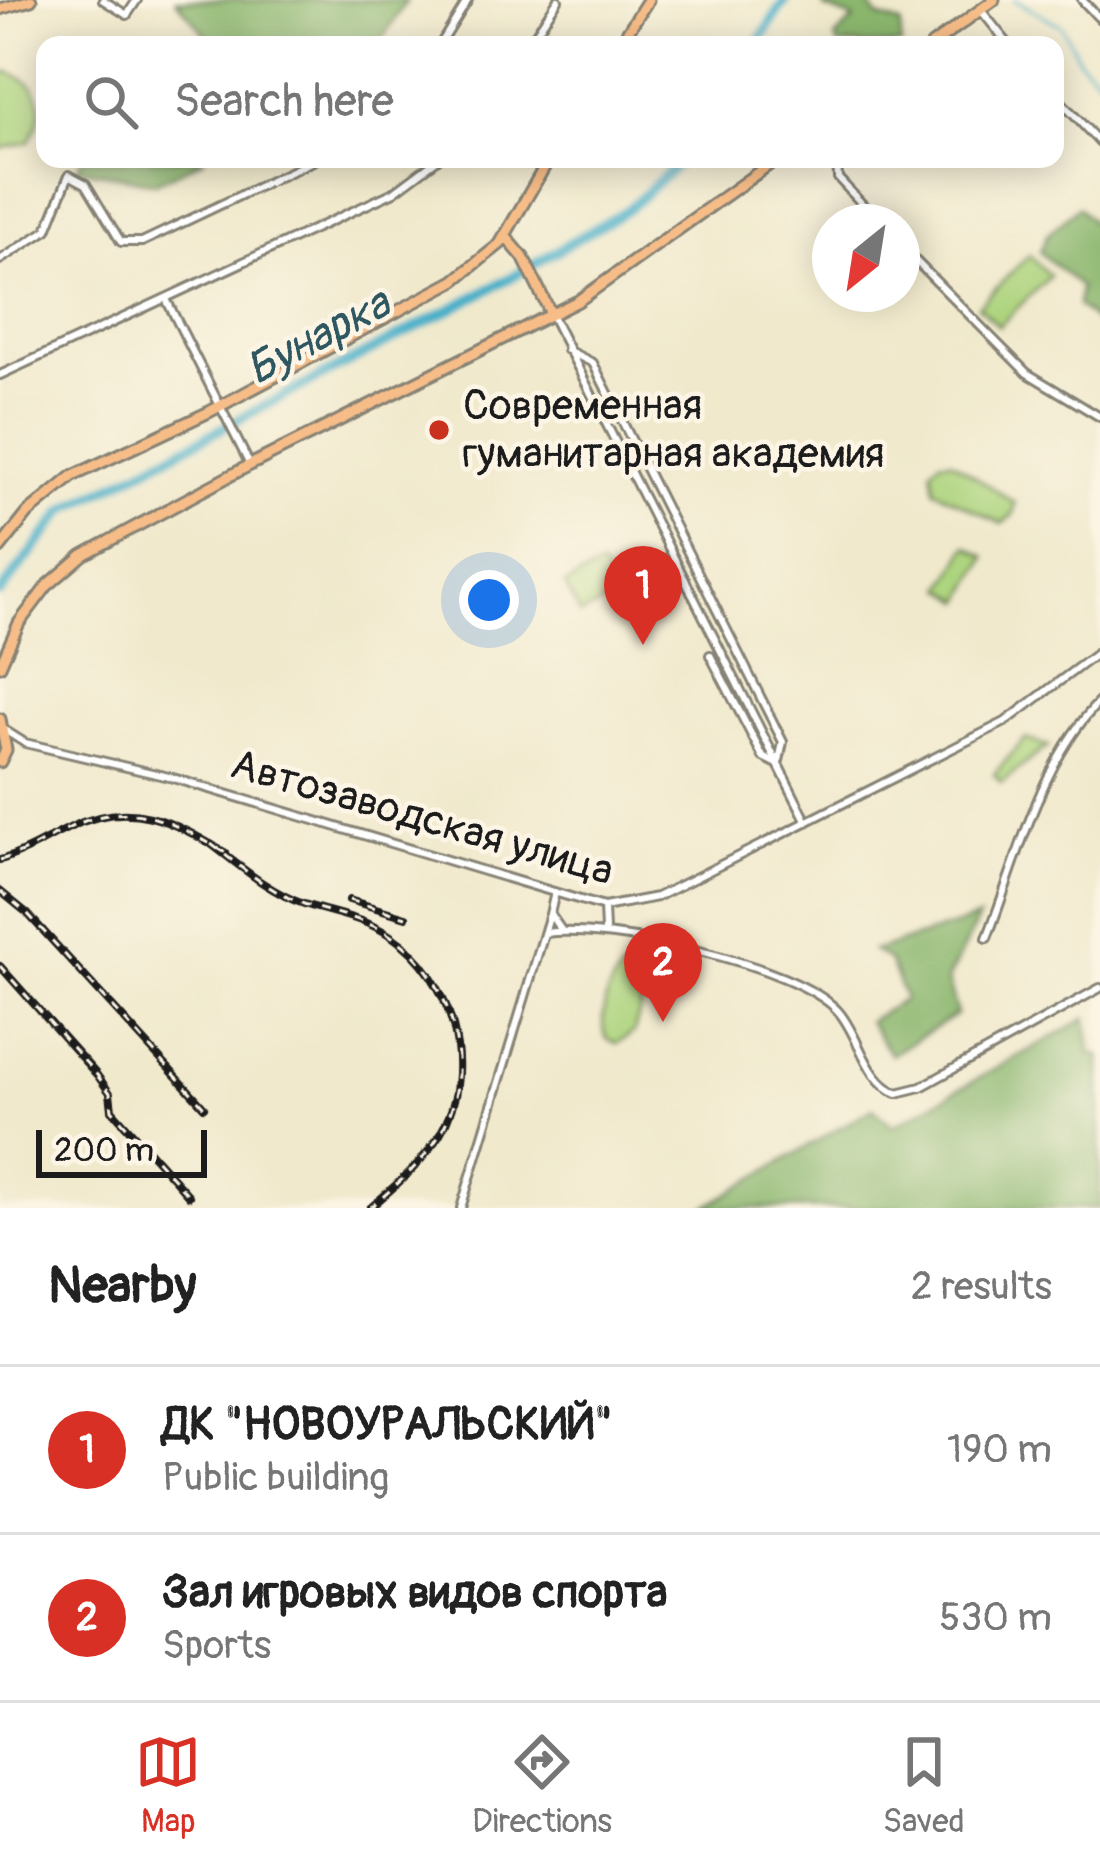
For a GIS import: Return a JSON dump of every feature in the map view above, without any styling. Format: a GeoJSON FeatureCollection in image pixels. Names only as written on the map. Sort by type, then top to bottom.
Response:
{"type":"FeatureCollection","features":[{"type":"Feature","properties":{"kind":"main road"},"geometry":{"type":"LineString","coordinates":[[0,9],[31,0]]}},
{"type":"Feature","properties":{"kind":"main road"},"geometry":{"type":"LineString","coordinates":[[625,36],[648,0]]}},
{"type":"Feature","properties":{"kind":"main road"},"geometry":{"type":"LineString","coordinates":[[944,36],[994,0]]}},
{"type":"Feature","properties":{"kind":"main road"},"geometry":{"type":"LineString","coordinates":[[0,548],[28,513],[74,476],[454,281],[493,252],[544,168]]}},
{"type":"Feature","properties":{"kind":"main road"},"geometry":{"type":"LineString","coordinates":[[0,666],[19,622],[68,567],[250,464],[551,314],[628,268],[764,168]]}},
{"type":"Feature","properties":{"kind":"main road"},"geometry":{"type":"LineString","coordinates":[[505,236],[523,257],[551,314]]}},
{"type":"Feature","properties":{"kind":"main road"},"geometry":{"type":"LineString","coordinates":[[0,719],[6,731],[6,750],[0,762]]}},
{"type":"Feature","properties":{"kind":"street"},"geometry":{"type":"LineString","coordinates":[[104,0],[127,15],[137,0]]}},
{"type":"Feature","properties":{"kind":"street"},"geometry":{"type":"LineString","coordinates":[[445,36],[467,0]]}},
{"type":"Feature","properties":{"kind":"street"},"geometry":{"type":"LineString","coordinates":[[534,36],[558,0]]}},
{"type":"Feature","properties":{"kind":"street"},"geometry":{"type":"LineString","coordinates":[[1082,0],[1099,14]]}},
{"type":"Feature","properties":{"kind":"street"},"geometry":{"type":"LineString","coordinates":[[980,9],[1002,36]]}},
{"type":"Feature","properties":{"kind":"street"},"geometry":{"type":"LineString","coordinates":[[1064,105],[1100,143]]}},
{"type":"Feature","properties":{"kind":"street"},"geometry":{"type":"LineString","coordinates":[[0,260],[47,230],[69,176],[86,184],[121,242],[142,242],[298,168]]}},
{"type":"Feature","properties":{"kind":"street"},"geometry":{"type":"LineString","coordinates":[[0,375],[394,192],[426,168]]}},
{"type":"Feature","properties":{"kind":"street"},"geometry":{"type":"LineString","coordinates":[[837,168],[838,178],[862,204]]}},
{"type":"Feature","properties":{"kind":"street"},"geometry":{"type":"LineString","coordinates":[[920,265],[1027,373],[1100,417]]}},
{"type":"Feature","properties":{"kind":"street"},"geometry":{"type":"LineString","coordinates":[[166,298],[250,464]]}},
{"type":"Feature","properties":{"kind":"street"},"geometry":{"type":"LineString","coordinates":[[551,314],[807,822]]}},
{"type":"Feature","properties":{"kind":"street"},"geometry":{"type":"LineString","coordinates":[[566,350],[592,363],[704,579],[783,742],[778,765]]}},
{"type":"Feature","properties":{"kind":"street","name":"Автозаводская улица"},"geometry":{"type":"LineString","coordinates":[[25,743],[173,778],[604,907],[657,897],[1005,722],[1100,651]]}},
{"type":"Feature","properties":{"kind":"street"},"geometry":{"type":"LineString","coordinates":[[710,655],[764,757],[778,765]]}},
{"type":"Feature","properties":{"kind":"street"},"geometry":{"type":"LineString","coordinates":[[988,938],[1050,775],[1080,722],[1100,701]]}},
{"type":"Feature","properties":{"kind":"street"},"geometry":{"type":"LineString","coordinates":[[6,731],[25,743]]}},
{"type":"Feature","properties":{"kind":"street"},"geometry":{"type":"LineString","coordinates":[[6,750],[25,743]]}},
{"type":"Feature","properties":{"kind":"street","name":"Автозаводская улица"},"geometry":{"type":"LineString","coordinates":[[461,1208],[555,892]]}},
{"type":"Feature","properties":{"kind":"street"},"geometry":{"type":"LineString","coordinates":[[604,907],[605,931]]}},
{"type":"Feature","properties":{"kind":"street"},"geometry":{"type":"LineString","coordinates":[[550,914],[562,930]]}},
{"type":"Feature","properties":{"kind":"street"},"geometry":{"type":"LineString","coordinates":[[545,933],[605,931],[799,981],[839,1012],[889,1091],[921,1087],[1100,988]]}},
{"type":"Feature","properties":{"kind":"green space"},"geometry":{"type":"Polygon","coordinates":[[[176,0],[407,0],[384,36],[207,36],[176,0]]]}},
{"type":"Feature","properties":{"kind":"green space"},"geometry":{"type":"Polygon","coordinates":[[[822,0],[865,0],[878,17],[901,24],[901,36],[837,36],[854,19],[825,8],[822,0]]]}},
{"type":"Feature","properties":{"kind":"green space"},"geometry":{"type":"Polygon","coordinates":[[[8,72],[20,77],[36,91],[36,128],[29,142],[0,149],[0,75],[8,72]]]}},
{"type":"Feature","properties":{"kind":"green space"},"geometry":{"type":"Polygon","coordinates":[[[78,168],[186,168],[155,183],[78,168]]]}},
{"type":"Feature","properties":{"kind":"green space"},"geometry":{"type":"Polygon","coordinates":[[[1078,207],[1100,231],[1100,325],[1077,306],[1080,287],[1040,252],[1047,235],[1078,207]]]}},
{"type":"Feature","properties":{"kind":"green space"},"geometry":{"type":"Polygon","coordinates":[[[1029,255],[1050,276],[999,326],[978,306],[1029,255]]]}},
{"type":"Feature","properties":{"kind":"green space"},"geometry":{"type":"Polygon","coordinates":[[[951,460],[1015,503],[1013,515],[1002,524],[935,490],[932,469],[939,461],[951,460]]]}},
{"type":"Feature","properties":{"kind":"green space"},"geometry":{"type":"Polygon","coordinates":[[[967,546],[986,557],[963,601],[944,588],[967,546]]]}},
{"type":"Feature","properties":{"kind":"green space"},"geometry":{"type":"Polygon","coordinates":[[[601,566],[617,597],[580,615],[565,585],[601,566]]]}},
{"type":"Feature","properties":{"kind":"green space"},"geometry":{"type":"Polygon","coordinates":[[[1025,739],[1048,746],[1001,783],[994,774],[1025,739]]]}},
{"type":"Feature","properties":{"kind":"green space"},"geometry":{"type":"Polygon","coordinates":[[[979,918],[947,980],[957,1014],[891,1055],[868,1021],[905,999],[889,960],[873,951],[979,918]]]}},
{"type":"Feature","properties":{"kind":"green space"},"geometry":{"type":"Polygon","coordinates":[[[630,966],[648,980],[634,1032],[617,1043],[607,1039],[604,1009],[616,978],[630,966]]]}},
{"type":"Feature","properties":{"kind":"green space"},"geometry":{"type":"Polygon","coordinates":[[[1087,1018],[1091,1053],[1100,1056],[1100,1208],[704,1208],[873,1108],[893,1126],[1087,1018]]]}},
{"type":"Feature","properties":{"kind":"waterway","name":"Бунарка"},"geometry":{"type":"LineString","coordinates":[[763,36],[785,0]]}},
{"type":"Feature","properties":{"kind":"waterway","name":"Бунарка"},"geometry":{"type":"LineString","coordinates":[[1015,0],[1062,26],[1079,60],[1100,80]]}},
{"type":"Feature","properties":{"kind":"waterway","name":"Бунарка"},"geometry":{"type":"LineString","coordinates":[[0,593],[65,510],[503,282],[628,209],[673,168]]}},
{"type":"Feature","properties":{"kind":"railway"},"geometry":{"type":"LineString","coordinates":[[0,860],[112,814],[169,823],[226,853]]}},
{"type":"Feature","properties":{"kind":"railway"},"geometry":{"type":"LineString","coordinates":[[211,844],[279,893],[391,936],[412,953],[444,999],[458,1054],[452,1109],[425,1155],[370,1208]]}},
{"type":"Feature","properties":{"kind":"railway"},"geometry":{"type":"LineString","coordinates":[[0,891],[27,913],[204,1107]]}},
{"type":"Feature","properties":{"kind":"railway"},"geometry":{"type":"LineString","coordinates":[[349,900],[406,917]]}},
{"type":"Feature","properties":{"kind":"railway"},"geometry":{"type":"LineString","coordinates":[[0,966],[97,1075],[110,1093],[112,1110],[189,1196]]}},
{"type":"Feature","properties":{"kind":"place","name":"Современная гуманитарная академия"},"geometry":{"type":"Point","coordinates":[439,430]}},
{"type":"Feature","properties":{"kind":"place","name":"ДК \"НОВОУРАЛЬСКИЙ\""},"geometry":{"type":"Point","coordinates":[643,645]}},
{"type":"Feature","properties":{"kind":"place","name":"Зал игровых видов спорта"},"geometry":{"type":"Point","coordinates":[663,1022]}}]}
